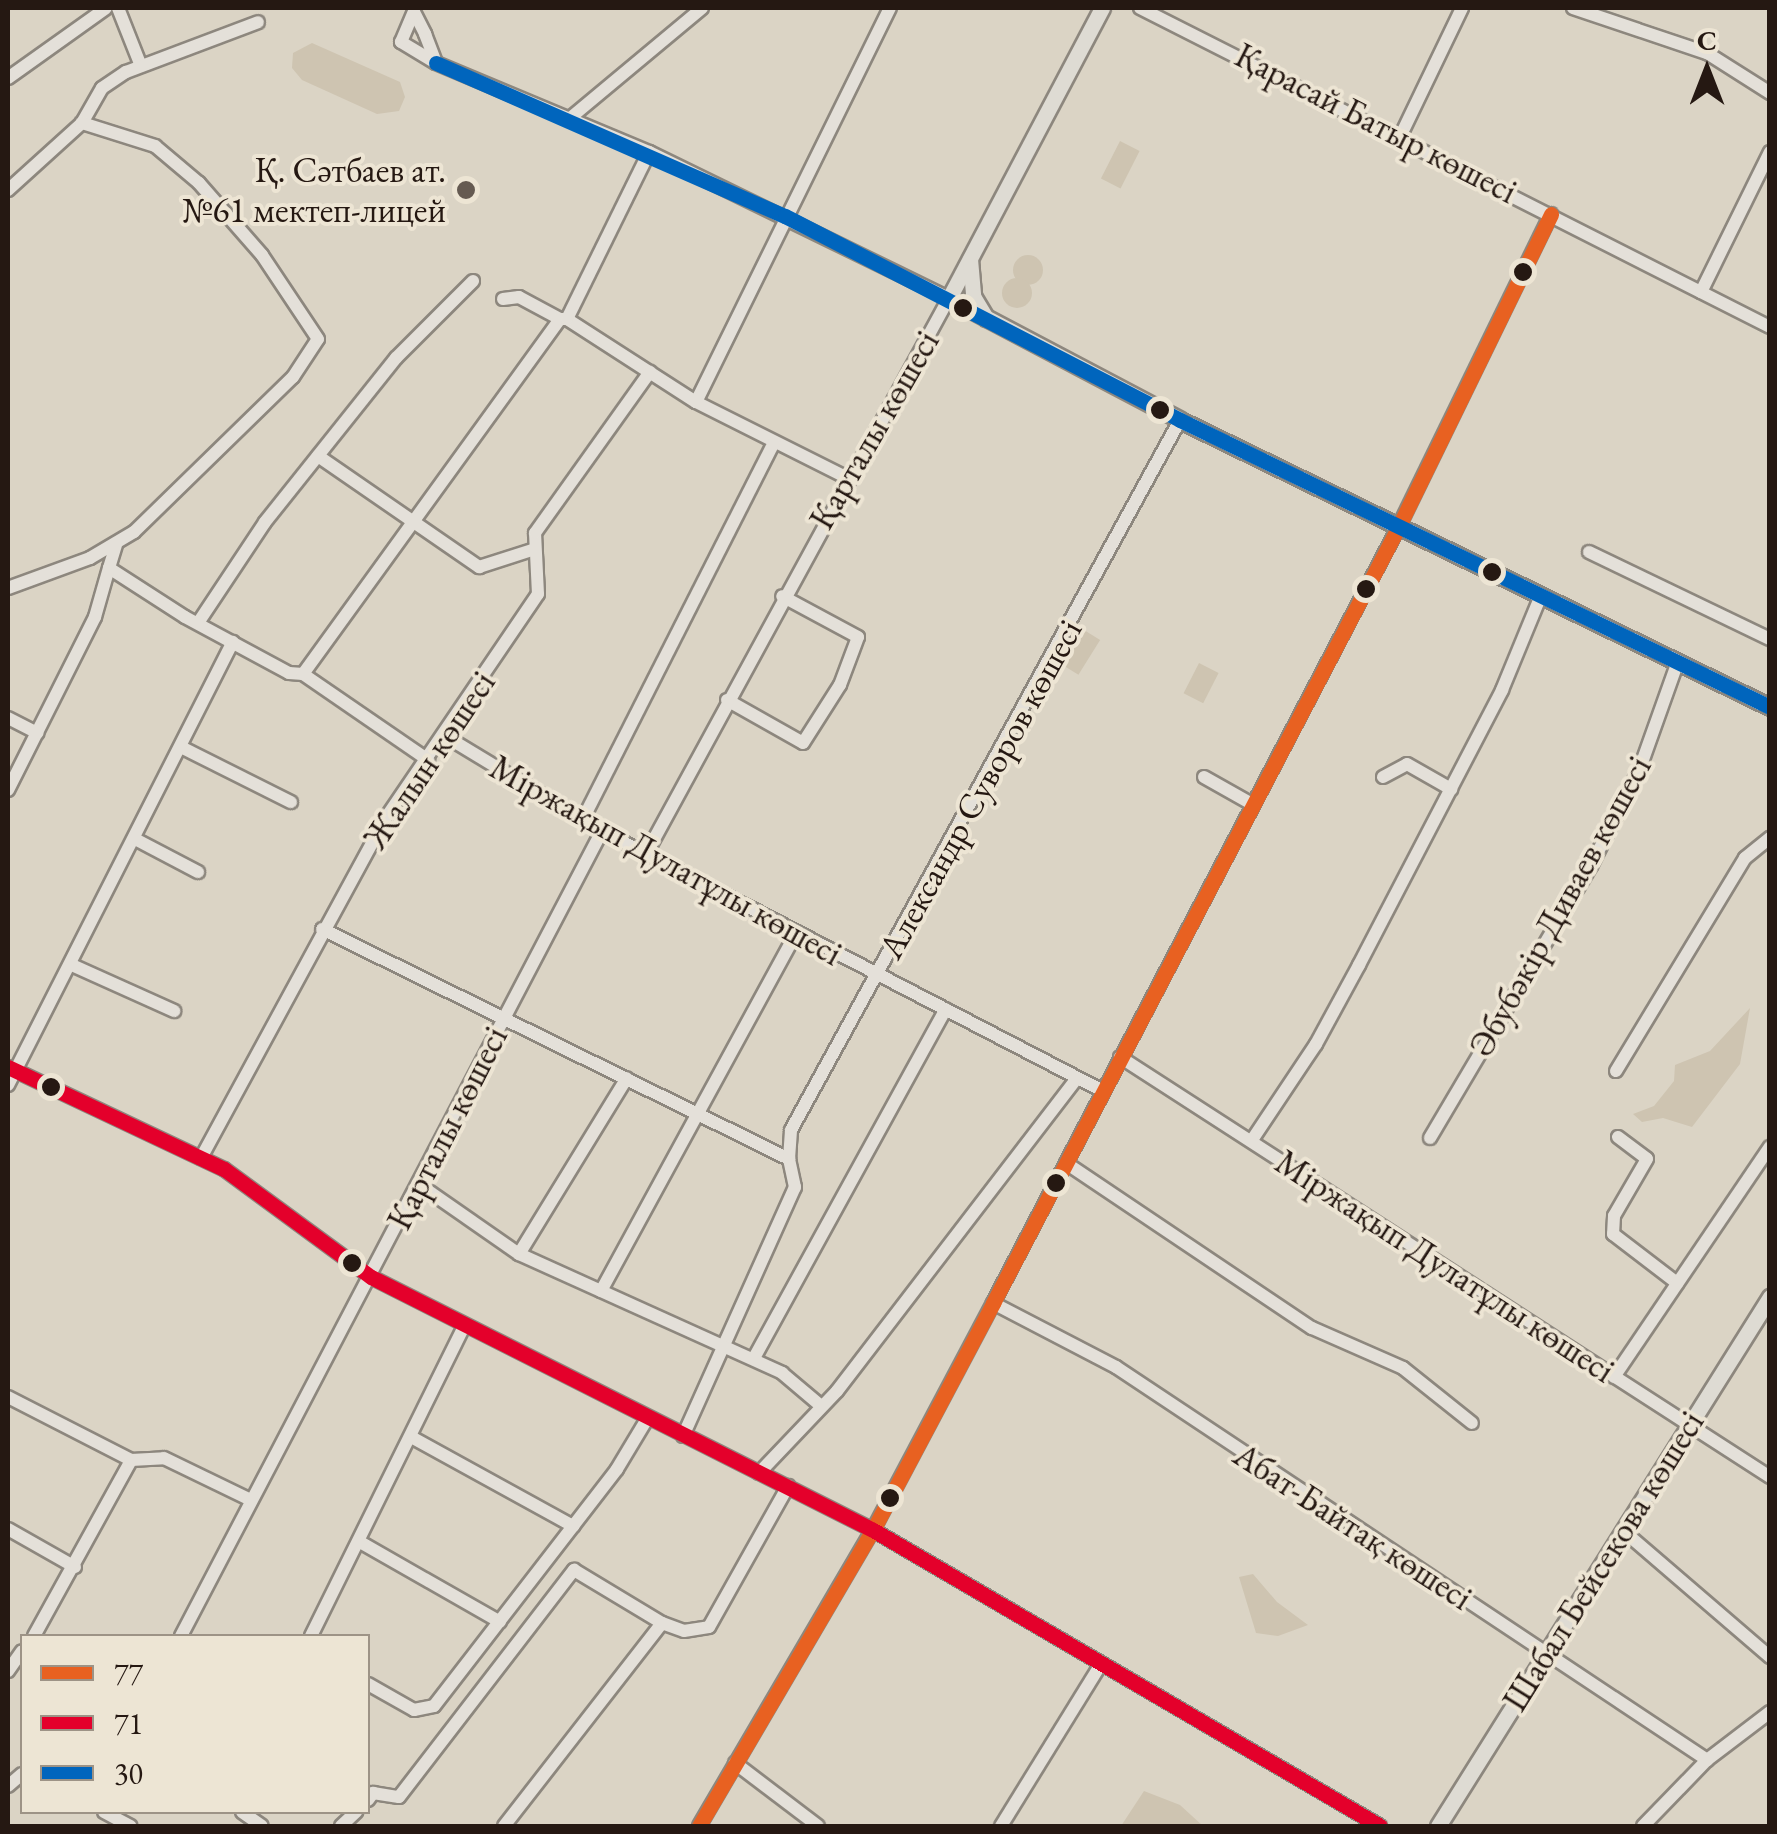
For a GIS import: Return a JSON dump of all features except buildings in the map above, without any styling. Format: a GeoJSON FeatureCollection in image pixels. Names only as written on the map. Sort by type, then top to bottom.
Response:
{"type":"FeatureCollection","features":[{"type":"Feature","properties":{"kind":"main road","name":"Қарталы көшесі"},"geometry":{"type":"LineString","coordinates":[[948,298],[1102,8]]}},
{"type":"Feature","properties":{"kind":"main road"},"geometry":{"type":"LineString","coordinates":[[970,256],[973,296],[988,321]]}},
{"type":"Feature","properties":{"kind":"main road"},"geometry":{"type":"LineString","coordinates":[[948,298],[1180,420],[1676,667],[1770,708]]}},
{"type":"Feature","properties":{"kind":"main road","name":"Шабал Бейсекова көшесі"},"geometry":{"type":"LineString","coordinates":[[1438,1826],[1626,1534],[1688,1423],[1770,1297]]}},
{"type":"Feature","properties":{"kind":"street"},"geometry":{"type":"LineString","coordinates":[[8,78],[106,8]]}},
{"type":"Feature","properties":{"kind":"street"},"geometry":{"type":"LineString","coordinates":[[118,8],[141,66]]}},
{"type":"Feature","properties":{"kind":"street"},"geometry":{"type":"LineString","coordinates":[[569,119],[702,8]]}},
{"type":"Feature","properties":{"kind":"street"},"geometry":{"type":"LineString","coordinates":[[696,402],[890,8]]}},
{"type":"Feature","properties":{"kind":"street","name":"Қарасай Батыр көшесі"},"geometry":{"type":"LineString","coordinates":[[1140,8],[1770,327]]}},
{"type":"Feature","properties":{"kind":"street"},"geometry":{"type":"LineString","coordinates":[[1400,137],[1462,8]]}},
{"type":"Feature","properties":{"kind":"street"},"geometry":{"type":"LineString","coordinates":[[1573,8],[1707,52],[1770,93]]}},
{"type":"Feature","properties":{"kind":"street"},"geometry":{"type":"LineString","coordinates":[[414,9],[436,62]]}},
{"type":"Feature","properties":{"kind":"street"},"geometry":{"type":"LineString","coordinates":[[414,9],[402,42],[436,62],[649,152],[948,298]]}},
{"type":"Feature","properties":{"kind":"street"},"geometry":{"type":"LineString","coordinates":[[8,190],[82,124],[102,88],[141,66],[258,22]]}},
{"type":"Feature","properties":{"kind":"street"},"geometry":{"type":"LineString","coordinates":[[8,588],[116,546],[293,377],[318,339],[251,241],[199,183],[155,146],[82,124]]}},
{"type":"Feature","properties":{"kind":"street"},"geometry":{"type":"LineString","coordinates":[[303,674],[417,525],[564,319],[649,152]]}},
{"type":"Feature","properties":{"kind":"street"},"geometry":{"type":"LineString","coordinates":[[1700,292],[1770,152]]}},
{"type":"Feature","properties":{"kind":"street"},"geometry":{"type":"LineString","coordinates":[[698,1826],[872,1530],[993,1304],[1399,526],[1551,214]]}},
{"type":"Feature","properties":{"kind":"street"},"geometry":{"type":"LineString","coordinates":[[198,623],[318,456],[396,358],[474,281]]}},
{"type":"Feature","properties":{"kind":"street"},"geometry":{"type":"LineString","coordinates":[[503,299],[519,297],[564,319],[696,402],[850,479]]}},
{"type":"Feature","properties":{"kind":"street","name":"Қарталы көшесі"},"geometry":{"type":"LineString","coordinates":[[646,854],[782,596],[948,298]]}},
{"type":"Feature","properties":{"kind":"street"},"geometry":{"type":"LineString","coordinates":[[318,456],[486,570],[506,555],[532,550],[535,533],[650,372]]}},
{"type":"Feature","properties":{"kind":"street","name":"Александр Суворов көшесі"},"geometry":{"type":"LineString","coordinates":[[683,1436],[720,1343],[795,1187],[791,1130],[1131,519],[1180,420]]}},
{"type":"Feature","properties":{"kind":"street"},"geometry":{"type":"LineString","coordinates":[[584,819],[774,443]]}},
{"type":"Feature","properties":{"kind":"street"},"geometry":{"type":"LineString","coordinates":[[8,790],[95,617],[116,546]]}},
{"type":"Feature","properties":{"kind":"street","name":"Жалын көшесі"},"geometry":{"type":"LineString","coordinates":[[201,1158],[385,819],[538,594],[532,550]]}},
{"type":"Feature","properties":{"kind":"street"},"geometry":{"type":"LineString","coordinates":[[1589,552],[1770,639]]}},
{"type":"Feature","properties":{"kind":"street"},"geometry":{"type":"LineString","coordinates":[[109,568],[289,674],[303,674],[428,760]]}},
{"type":"Feature","properties":{"kind":"street"},"geometry":{"type":"LineString","coordinates":[[728,700],[803,743],[840,686],[858,636],[782,596]]}},
{"type":"Feature","properties":{"kind":"street"},"geometry":{"type":"LineString","coordinates":[[1252,1140],[1316,1044],[1451,789],[1540,598]]}},
{"type":"Feature","properties":{"kind":"street"},"geometry":{"type":"LineString","coordinates":[[8,1085],[12,1070],[74,966],[233,642]]}},
{"type":"Feature","properties":{"kind":"street","name":"Әбубәкір Диваев көшесі"},"geometry":{"type":"LineString","coordinates":[[1430,1138],[1591,866],[1640,768],[1676,667]]}},
{"type":"Feature","properties":{"kind":"street"},"geometry":{"type":"LineString","coordinates":[[8,718],[36,733]]}},
{"type":"Feature","properties":{"kind":"street","name":"Міржақып Дулатұлы көшесі"},"geometry":{"type":"LineString","coordinates":[[445,736],[602,831],[1103,1090]]}},
{"type":"Feature","properties":{"kind":"street"},"geometry":{"type":"LineString","coordinates":[[181,747],[291,802]]}},
{"type":"Feature","properties":{"kind":"street"},"geometry":{"type":"LineString","coordinates":[[1383,777],[1407,764],[1451,789]]}},
{"type":"Feature","properties":{"kind":"street"},"geometry":{"type":"LineString","coordinates":[[1204,777],[1252,804]]}},
{"type":"Feature","properties":{"kind":"street","name":"Қарталы көшесі"},"geometry":{"type":"LineString","coordinates":[[182,1634],[602,831]]}},
{"type":"Feature","properties":{"kind":"street"},"geometry":{"type":"LineString","coordinates":[[1616,1071],[1745,858],[1770,838]]}},
{"type":"Feature","properties":{"kind":"street"},"geometry":{"type":"LineString","coordinates":[[137,840],[198,872]]}},
{"type":"Feature","properties":{"kind":"street"},"geometry":{"type":"LineString","coordinates":[[322,929],[504,1014],[695,1110],[792,1165]]}},
{"type":"Feature","properties":{"kind":"street"},"geometry":{"type":"LineString","coordinates":[[601,1291],[695,1110],[797,932]]}},
{"type":"Feature","properties":{"kind":"street"},"geometry":{"type":"LineString","coordinates":[[74,966],[174,1011]]}},
{"type":"Feature","properties":{"kind":"street"},"geometry":{"type":"LineString","coordinates":[[754,1358],[946,1010]]}},
{"type":"Feature","properties":{"kind":"street","name":"Міржақып Дулатұлы көшесі"},"geometry":{"type":"LineString","coordinates":[[1120,1057],[1770,1477]]}},
{"type":"Feature","properties":{"kind":"street"},"geometry":{"type":"LineString","coordinates":[[12,1070],[201,1158],[371,1277],[464,1328],[872,1530],[1380,1826]]}},
{"type":"Feature","properties":{"kind":"street"},"geometry":{"type":"LineString","coordinates":[[519,1254],[627,1078]]}},
{"type":"Feature","properties":{"kind":"street"},"geometry":{"type":"LineString","coordinates":[[759,1473],[821,1406],[1076,1078]]}},
{"type":"Feature","properties":{"kind":"street"},"geometry":{"type":"LineString","coordinates":[[1618,1137],[1647,1159],[1614,1216],[1614,1234],[1677,1283]]}},
{"type":"Feature","properties":{"kind":"street"},"geometry":{"type":"LineString","coordinates":[[1614,1376],[1770,1147]]}},
{"type":"Feature","properties":{"kind":"street"},"geometry":{"type":"LineString","coordinates":[[1066,1163],[1312,1328],[1402,1368],[1472,1423]]}},
{"type":"Feature","properties":{"kind":"street"},"geometry":{"type":"LineString","coordinates":[[420,1185],[519,1254],[782,1372],[821,1406]]}},
{"type":"Feature","properties":{"kind":"street","name":"Абат-Байтақ көшесі"},"geometry":{"type":"LineString","coordinates":[[993,1304],[1116,1367],[1706,1760]]}},
{"type":"Feature","properties":{"kind":"street"},"geometry":{"type":"LineString","coordinates":[[312,1634],[413,1438],[464,1328]]}},
{"type":"Feature","properties":{"kind":"street"},"geometry":{"type":"LineString","coordinates":[[8,1397],[131,1460],[164,1458],[251,1500]]}},
{"type":"Feature","properties":{"kind":"street"},"geometry":{"type":"LineString","coordinates":[[370,1685],[414,1710],[434,1706],[573,1526],[647,1419]]}},
{"type":"Feature","properties":{"kind":"street"},"geometry":{"type":"LineString","coordinates":[[413,1438],[573,1526]]}},
{"type":"Feature","properties":{"kind":"street"},"geometry":{"type":"LineString","coordinates":[[35,1634],[131,1460]]}},
{"type":"Feature","properties":{"kind":"street"},"geometry":{"type":"LineString","coordinates":[[370,1798],[373,1794],[400,1797],[574,1570],[596,1577],[662,1623],[684,1631],[715,1621],[788,1486]]}},
{"type":"Feature","properties":{"kind":"street"},"geometry":{"type":"LineString","coordinates":[[8,1528],[75,1567]]}},
{"type":"Feature","properties":{"kind":"street"},"geometry":{"type":"LineString","coordinates":[[1626,1534],[1770,1656]]}},
{"type":"Feature","properties":{"kind":"street"},"geometry":{"type":"LineString","coordinates":[[360,1542],[500,1622]]}},
{"type":"Feature","properties":{"kind":"street"},"geometry":{"type":"LineString","coordinates":[[504,1826],[662,1623]]}},
{"type":"Feature","properties":{"kind":"street"},"geometry":{"type":"LineString","coordinates":[[1001,1826],[1100,1666]]}},
{"type":"Feature","properties":{"kind":"street"},"geometry":{"type":"LineString","coordinates":[[1643,1826],[1706,1760],[1770,1712]]}},
{"type":"Feature","properties":{"kind":"street"},"geometry":{"type":"LineString","coordinates":[[735,1764],[818,1826]]}},
{"type":"Feature","properties":{"kind":"street"},"geometry":{"type":"LineString","coordinates":[[108,1814],[130,1826]]}},
{"type":"Feature","properties":{"kind":"shaded area"},"geometry":{"type":"Polygon","coordinates":[[[312,43],[400,82],[405,97],[399,111],[377,114],[302,80],[292,68],[293,53],[312,43]]]}},
{"type":"Feature","properties":{"kind":"shaded area"},"geometry":{"type":"Polygon","coordinates":[[[1120,141],[1140,151],[1121,188],[1101,178],[1120,141]]]}},
{"type":"Feature","properties":{"kind":"shaded area"},"geometry":{"type":"Polygon","coordinates":[[[1028,255],[1039,259],[1043,270],[1039,281],[1028,285],[1017,281],[1013,270],[1017,259],[1028,255]]]}},
{"type":"Feature","properties":{"kind":"shaded area"},"geometry":{"type":"Polygon","coordinates":[[[1017,278],[1031,287],[1032,293],[1023,307],[1017,308],[1003,299],[1002,293],[1011,279],[1017,278]]]}},
{"type":"Feature","properties":{"kind":"shaded area"},"geometry":{"type":"Polygon","coordinates":[[[1084,630],[1100,640],[1078,675],[1062,665],[1084,630]]]}},
{"type":"Feature","properties":{"kind":"shaded area"},"geometry":{"type":"Polygon","coordinates":[[[1199,663],[1219,673],[1203,703],[1184,693],[1199,663]]]}},
{"type":"Feature","properties":{"kind":"shaded area"},"geometry":{"type":"Polygon","coordinates":[[[1750,1008],[1740,1064],[1692,1127],[1663,1118],[1642,1122],[1633,1114],[1654,1106],[1674,1081],[1675,1065],[1710,1051],[1750,1008]]]}},
{"type":"Feature","properties":{"kind":"shaded area"},"geometry":{"type":"Polygon","coordinates":[[[1253,1574],[1277,1602],[1308,1625],[1278,1636],[1256,1633],[1239,1577],[1253,1574]]]}},
{"type":"Feature","properties":{"kind":"shaded area"},"geometry":{"type":"Polygon","coordinates":[[[1144,1791],[1180,1805],[1203,1826],[1121,1826],[1144,1791]]]}},
{"type":"Feature","properties":{"kind":"transit line","name":"30"},"geometry":{"type":"LineString","coordinates":[[436,63],[785,216],[1180,420],[1770,707]]}},
{"type":"Feature","properties":{"kind":"transit line","name":"77"},"geometry":{"type":"LineString","coordinates":[[699,1826],[873,1530],[993,1303],[1399,526],[1551,214]]}},
{"type":"Feature","properties":{"kind":"transit line","name":"71"},"geometry":{"type":"LineString","coordinates":[[8,1067],[224,1169],[371,1277],[873,1530],[1380,1826]]}},
{"type":"Feature","properties":{"kind":"place","name":"Қ. Сәтбаев ат. №61 мектеп-лицей"},"geometry":{"type":"Point","coordinates":[466,190]}}]}
